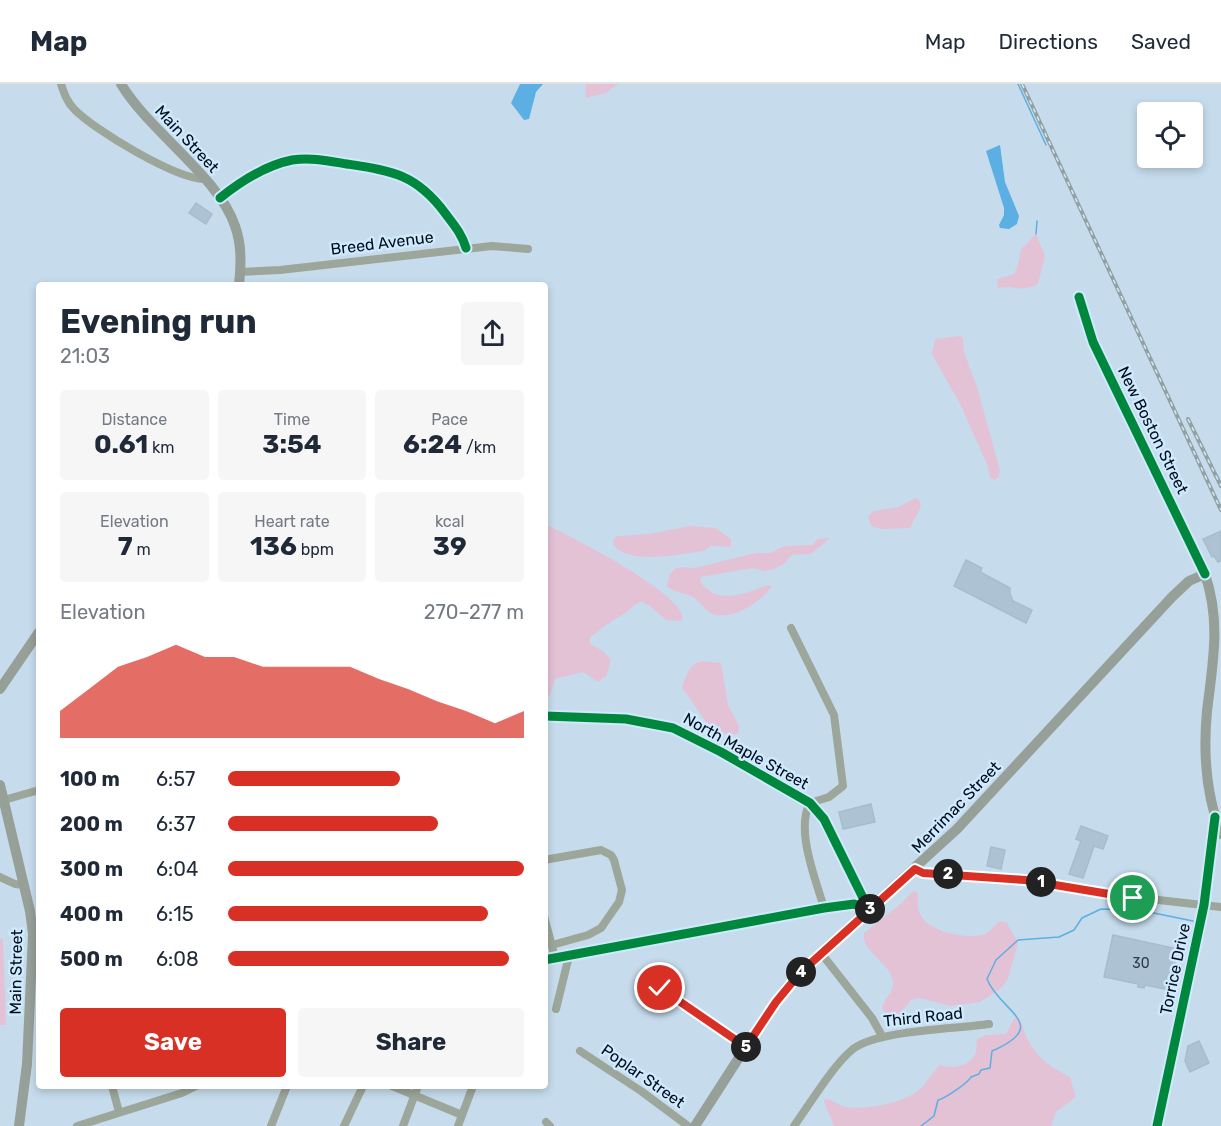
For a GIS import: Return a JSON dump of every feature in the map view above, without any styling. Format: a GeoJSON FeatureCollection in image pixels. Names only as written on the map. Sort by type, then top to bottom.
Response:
{"type":"FeatureCollection","features":[{"type":"Feature","properties":{"kind":"main road","name":"Main Street"},"geometry":{"type":"LineString","coordinates":[[121,84],[144,115],[204,179],[230,213],[237,232],[239,282]]}},
{"type":"Feature","properties":{"kind":"main road","name":"New Boston Street"},"geometry":{"type":"LineString","coordinates":[[1205,574],[1214,596],[1218,615],[1205,752],[1208,786],[1221,834]]}},
{"type":"Feature","properties":{"kind":"main road","name":"Merrimac Street"},"geometry":{"type":"LineString","coordinates":[[695,1126],[787,987],[960,825],[1182,587],[1205,574]]}},
{"type":"Feature","properties":{"kind":"main road"},"geometry":{"type":"LineString","coordinates":[[0,689],[36,636]]}},
{"type":"Feature","properties":{"kind":"main road","name":"Main Street"},"geometry":{"type":"LineString","coordinates":[[0,785],[32,919],[34,949],[27,1068],[19,1126]]}},
{"type":"Feature","properties":{"kind":"street"},"geometry":{"type":"LineString","coordinates":[[60,84],[70,104],[96,127],[177,172],[194,179],[204,179]]}},
{"type":"Feature","properties":{"kind":"street"},"geometry":{"type":"LineString","coordinates":[[220,198],[268,169],[301,159],[372,168],[417,183],[434,198],[459,232],[466,248]]}},
{"type":"Feature","properties":{"kind":"street","name":"Breed Avenue"},"geometry":{"type":"LineString","coordinates":[[240,272],[280,270],[466,248],[503,246],[528,249]]}},
{"type":"Feature","properties":{"kind":"street","name":"New Boston Street"},"geometry":{"type":"LineString","coordinates":[[1079,297],[1093,342],[1205,574]]}},
{"type":"Feature","properties":{"kind":"street"},"geometry":{"type":"LineString","coordinates":[[791,628],[834,715],[843,786],[829,797],[810,803],[806,811],[804,828],[824,908]]}},
{"type":"Feature","properties":{"kind":"street","name":"North Maple Street"},"geometry":{"type":"LineString","coordinates":[[548,716],[626,719],[673,728],[722,752],[810,803],[824,819],[869,910]]}},
{"type":"Feature","properties":{"kind":"street"},"geometry":{"type":"LineString","coordinates":[[4,800],[36,791]]}},
{"type":"Feature","properties":{"kind":"street","name":"Torrice Drive"},"geometry":{"type":"LineString","coordinates":[[1157,1126],[1204,905],[1215,817]]}},
{"type":"Feature","properties":{"kind":"street"},"geometry":{"type":"LineString","coordinates":[[548,859],[592,850],[608,852],[614,860],[622,890],[619,902],[601,928],[588,935],[552,945]]}},
{"type":"Feature","properties":{"kind":"street"},"geometry":{"type":"LineString","coordinates":[[915,869],[923,873],[1025,880],[1105,894],[1221,907]]}},
{"type":"Feature","properties":{"kind":"street"},"geometry":{"type":"LineString","coordinates":[[0,877],[15,884],[24,885]]}},
{"type":"Feature","properties":{"kind":"street"},"geometry":{"type":"LineString","coordinates":[[548,959],[824,908],[854,904],[869,910]]}},
{"type":"Feature","properties":{"kind":"street"},"geometry":{"type":"LineString","coordinates":[[548,930],[555,958]]}},
{"type":"Feature","properties":{"kind":"street"},"geometry":{"type":"LineString","coordinates":[[821,953],[872,1018],[882,1036]]}},
{"type":"Feature","properties":{"kind":"street"},"geometry":{"type":"LineString","coordinates":[[556,1009],[569,956]]}},
{"type":"Feature","properties":{"kind":"street"},"geometry":{"type":"LineString","coordinates":[[658,978],[662,990],[746,1047]]}},
{"type":"Feature","properties":{"kind":"street","name":"Third Road"},"geometry":{"type":"LineString","coordinates":[[794,1126],[849,1053],[862,1044],[882,1036],[989,1024]]}},
{"type":"Feature","properties":{"kind":"street","name":"Poplar Street"},"geometry":{"type":"LineString","coordinates":[[580,1051],[640,1090],[688,1126]]}},
{"type":"Feature","properties":{"kind":"street"},"geometry":{"type":"LineString","coordinates":[[113,1089],[119,1112]]}},
{"type":"Feature","properties":{"kind":"street"},"geometry":{"type":"LineString","coordinates":[[77,1126],[190,1089]]}},
{"type":"Feature","properties":{"kind":"street"},"geometry":{"type":"LineString","coordinates":[[271,1126],[286,1089]]}},
{"type":"Feature","properties":{"kind":"street"},"geometry":{"type":"LineString","coordinates":[[344,1126],[362,1089]]}},
{"type":"Feature","properties":{"kind":"street"},"geometry":{"type":"LineString","coordinates":[[399,1089],[462,1115]]}},
{"type":"Feature","properties":{"kind":"street"},"geometry":{"type":"LineString","coordinates":[[404,1126],[417,1089]]}},
{"type":"Feature","properties":{"kind":"street"},"geometry":{"type":"LineString","coordinates":[[458,1126],[472,1089]]}},
{"type":"Feature","properties":{"kind":"shaded area"},"geometry":{"type":"Polygon","coordinates":[[[586,84],[618,84],[606,93],[585,98],[586,84]]]}},
{"type":"Feature","properties":{"kind":"shaded area"},"geometry":{"type":"Polygon","coordinates":[[[1036,234],[1045,256],[1038,284],[1028,288],[998,288],[997,279],[1014,274],[1021,249],[1036,234]]]}},
{"type":"Feature","properties":{"kind":"shaded area"},"geometry":{"type":"Polygon","coordinates":[[[960,336],[963,338],[964,352],[977,387],[1000,470],[995,480],[990,478],[987,464],[960,404],[932,354],[935,339],[960,336]]]}},
{"type":"Feature","properties":{"kind":"shaded area"},"geometry":{"type":"Polygon","coordinates":[[[916,498],[921,507],[910,528],[881,529],[871,526],[868,516],[874,511],[898,507],[916,498]]]}},
{"type":"Feature","properties":{"kind":"shaded area"},"geometry":{"type":"Polygon","coordinates":[[[548,526],[599,552],[645,580],[678,607],[683,618],[680,621],[666,620],[650,606],[642,602],[636,604],[590,638],[590,644],[603,651],[611,660],[607,675],[598,682],[583,672],[555,679],[548,697],[548,526]]]}},
{"type":"Feature","properties":{"kind":"shaded area"},"geometry":{"type":"Polygon","coordinates":[[[690,526],[715,528],[731,539],[731,547],[711,546],[704,551],[642,557],[620,551],[613,544],[614,538],[618,536],[649,534],[690,526]]]}},
{"type":"Feature","properties":{"kind":"shaded area"},"geometry":{"type":"Polygon","coordinates":[[[830,538],[811,554],[792,555],[784,564],[774,569],[765,571],[753,568],[701,577],[700,581],[707,589],[723,596],[750,592],[767,585],[772,586],[761,598],[739,612],[723,616],[712,614],[693,597],[667,586],[669,576],[674,569],[694,568],[756,553],[769,553],[785,546],[812,545],[818,539],[830,538]]]}},
{"type":"Feature","properties":{"kind":"shaded area"},"geometry":{"type":"Polygon","coordinates":[[[702,661],[721,663],[728,705],[739,726],[738,734],[727,734],[711,726],[682,688],[691,668],[702,661]]]}},
{"type":"Feature","properties":{"kind":"shaded area"},"geometry":{"type":"Polygon","coordinates":[[[913,891],[918,893],[918,908],[921,916],[926,922],[940,930],[958,935],[982,935],[1000,921],[1007,923],[1018,943],[1007,981],[1000,989],[980,1002],[950,1006],[920,998],[911,1000],[892,1023],[888,1022],[882,1008],[893,986],[891,975],[867,946],[864,933],[902,903],[913,891]]]}},
{"type":"Feature","properties":{"kind":"shaded area"},"geometry":{"type":"Polygon","coordinates":[[[0,939],[3,939],[6,1025],[0,1025],[0,939]]]}},
{"type":"Feature","properties":{"kind":"shaded area"},"geometry":{"type":"Polygon","coordinates":[[[1016,1015],[1021,1021],[1028,1040],[1041,1058],[1070,1077],[1076,1097],[1056,1112],[1051,1126],[834,1126],[824,1102],[825,1099],[855,1108],[904,1099],[919,1090],[940,1065],[955,1067],[969,1062],[976,1052],[977,1039],[986,1035],[1006,1034],[1016,1015]]]}},
{"type":"Feature","properties":{"kind":"water"},"geometry":{"type":"Polygon","coordinates":[[[520,84],[543,84],[536,92],[529,119],[524,120],[511,103],[520,84]]]}},
{"type":"Feature","properties":{"kind":"water"},"geometry":{"type":"Polygon","coordinates":[[[1000,145],[1005,182],[1019,216],[1017,224],[1009,229],[1000,228],[999,225],[1004,215],[1004,208],[986,151],[1000,145]]]}},
{"type":"Feature","properties":{"kind":"building"},"geometry":{"type":"Polygon","coordinates":[[[196,203],[212,214],[206,224],[189,213],[196,203]]]}},
{"type":"Feature","properties":{"kind":"building"},"geometry":{"type":"Polygon","coordinates":[[[1221,531],[1221,561],[1218,562],[1214,556],[1212,557],[1203,539],[1221,531]]]}},
{"type":"Feature","properties":{"kind":"building"},"geometry":{"type":"Polygon","coordinates":[[[966,560],[982,568],[980,572],[1010,588],[1013,601],[1032,610],[1026,623],[954,586],[966,560]]]}},
{"type":"Feature","properties":{"kind":"building"},"geometry":{"type":"Polygon","coordinates":[[[871,804],[875,822],[843,829],[839,812],[871,804]]]}},
{"type":"Feature","properties":{"kind":"building"},"geometry":{"type":"Polygon","coordinates":[[[1081,826],[1108,836],[1103,849],[1094,846],[1083,878],[1069,874],[1081,841],[1076,839],[1081,826]]]}},
{"type":"Feature","properties":{"kind":"building"},"geometry":{"type":"Polygon","coordinates":[[[991,847],[1005,850],[1001,869],[987,866],[991,847]]]}},
{"type":"Feature","properties":{"kind":"building"},"geometry":{"type":"Polygon","coordinates":[[[1113,935],[1178,949],[1170,990],[1145,985],[1144,988],[1138,987],[1138,984],[1104,977],[1113,935]]]}},
{"type":"Feature","properties":{"kind":"building"},"geometry":{"type":"Polygon","coordinates":[[[1199,1041],[1209,1063],[1190,1072],[1185,1061],[1188,1046],[1199,1041]]]}},
{"type":"Feature","properties":{"kind":"waterway"},"geometry":{"type":"LineString","coordinates":[[1018,84],[1046,145]]}},
{"type":"Feature","properties":{"kind":"waterway"},"geometry":{"type":"LineString","coordinates":[[1036,234],[1037,221]]}},
{"type":"Feature","properties":{"kind":"waterway"},"geometry":{"type":"LineString","coordinates":[[921,1126],[934,1116],[938,1100],[979,1074],[981,1070],[990,1068],[992,1051],[1010,1042],[1019,1033],[1020,1025],[1017,1017],[993,990],[987,979],[996,960],[1018,940],[1059,937],[1074,930],[1082,918],[1101,909],[1139,910],[1193,921]]}},
{"type":"Feature","properties":{"kind":"railway"},"geometry":{"type":"LineString","coordinates":[[1022,84],[1221,510]]}},
{"type":"Feature","properties":{"kind":"railway"},"geometry":{"type":"LineString","coordinates":[[1188,419],[1221,486]]}},
{"type":"Feature","properties":{"kind":"cycle path"},"geometry":{"type":"LineString","coordinates":[[220,198],[254,175],[292,160],[320,160],[377,169],[402,176],[424,190],[455,226],[466,248]]}},
{"type":"Feature","properties":{"kind":"cycle path"},"geometry":{"type":"LineString","coordinates":[[1079,297],[1093,342],[1205,574]]}},
{"type":"Feature","properties":{"kind":"cycle path"},"geometry":{"type":"LineString","coordinates":[[548,716],[626,719],[673,728],[721,752],[810,803],[824,819],[869,910]]}},
{"type":"Feature","properties":{"kind":"cycle path"},"geometry":{"type":"LineString","coordinates":[[1157,1126],[1204,905],[1215,817]]}},
{"type":"Feature","properties":{"kind":"cycle path"},"geometry":{"type":"LineString","coordinates":[[548,959],[824,908],[854,904],[869,910]]}},
{"type":"Feature","properties":{"kind":"route"},"geometry":{"type":"LineString","coordinates":[[660,988],[746,1047],[776,1002],[800,973],[915,869],[923,873],[1011,878],[1133,898]]}}]}
